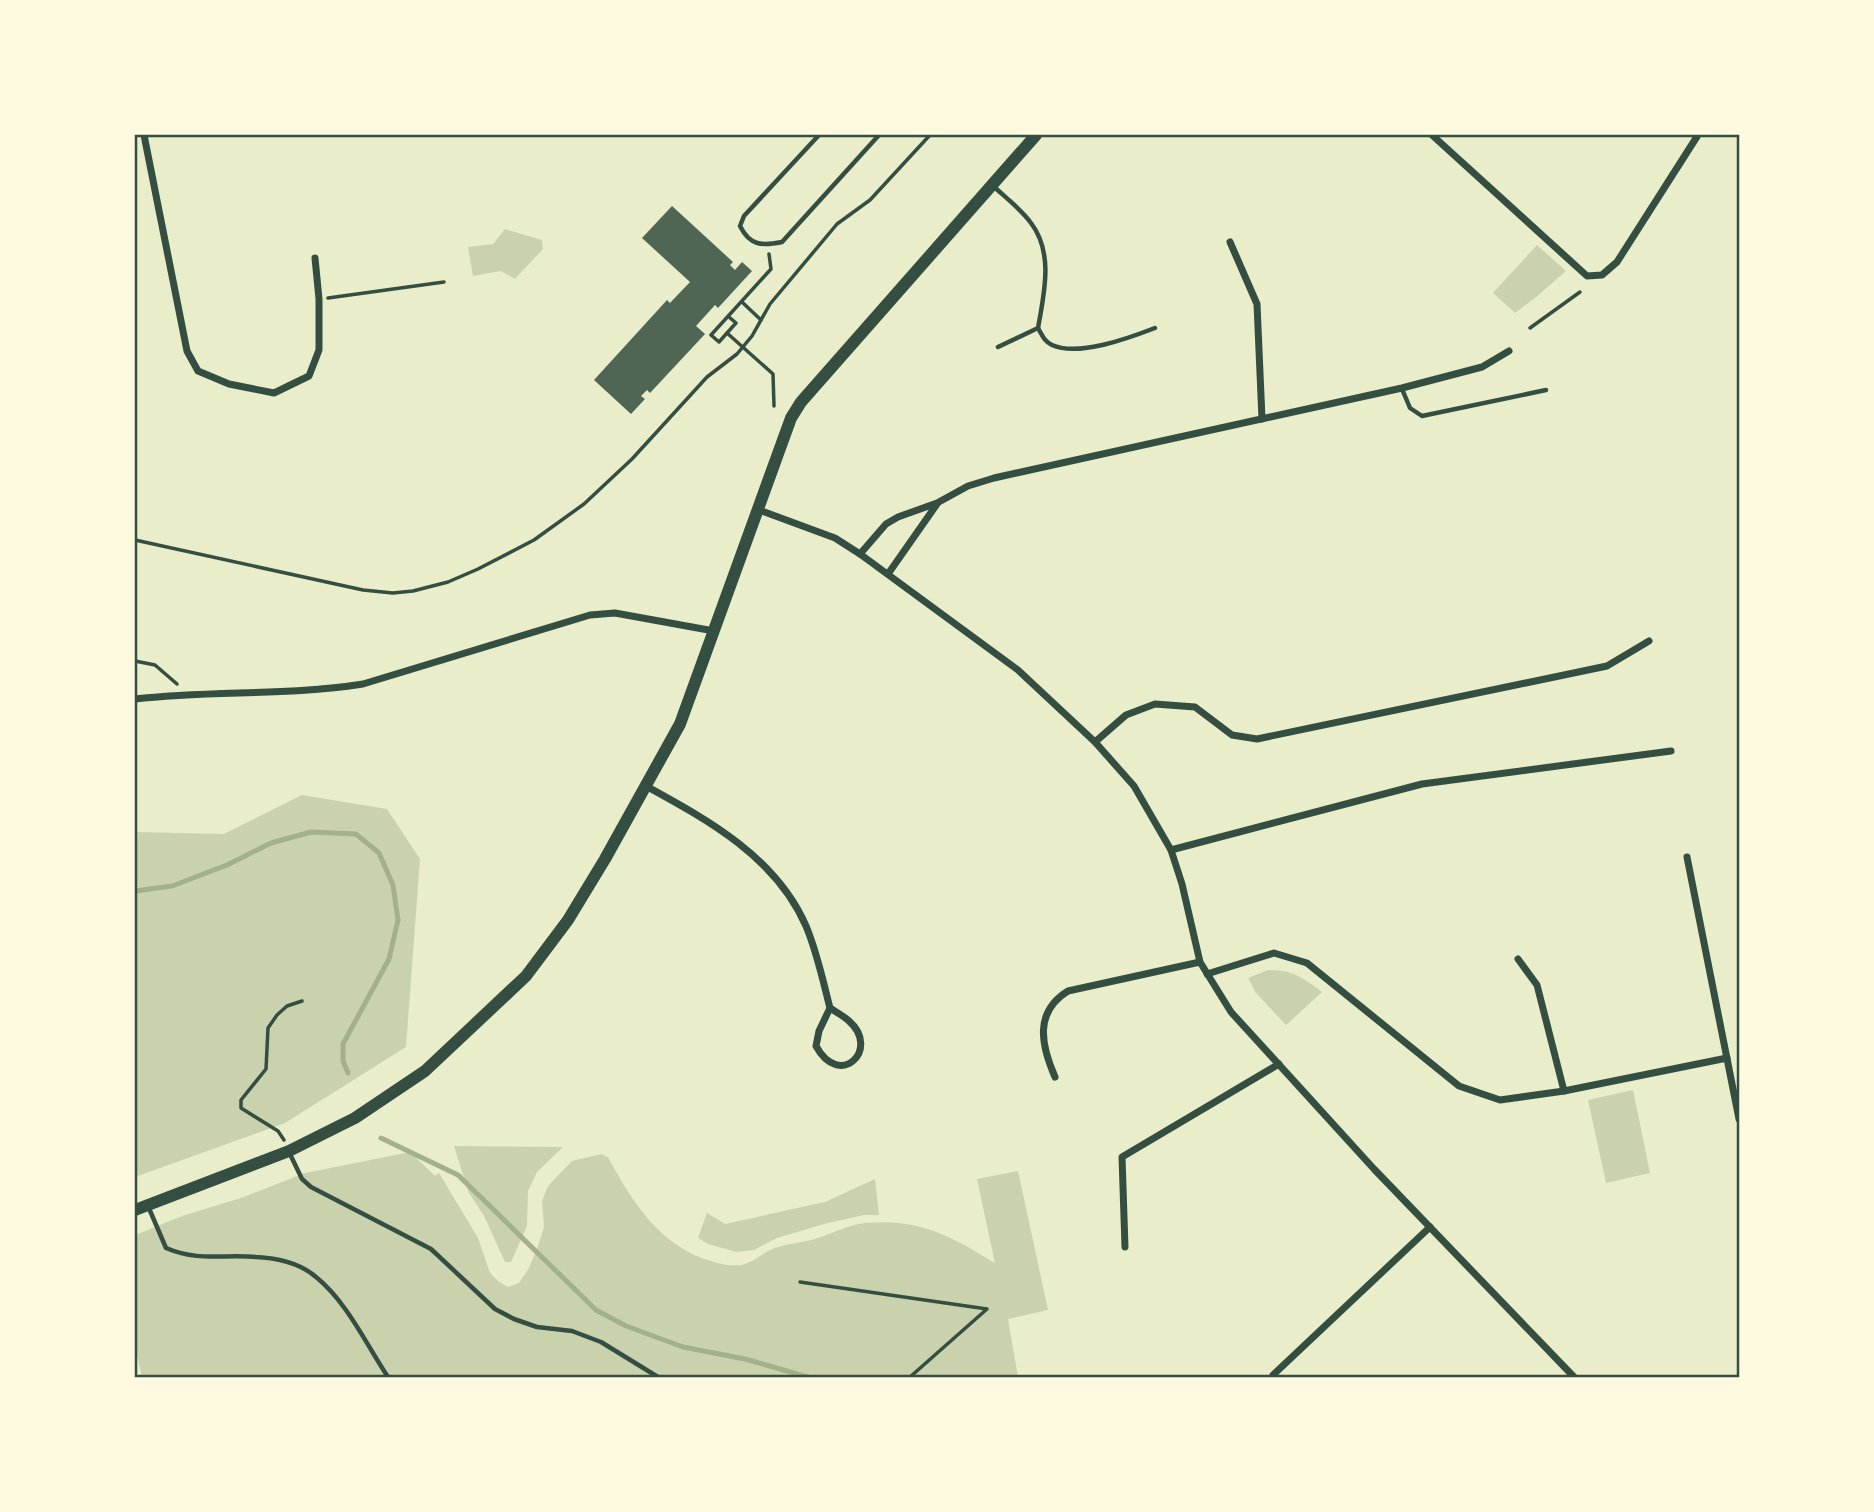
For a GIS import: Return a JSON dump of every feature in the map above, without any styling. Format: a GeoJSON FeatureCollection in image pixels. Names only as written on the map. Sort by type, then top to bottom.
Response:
{"type":"FeatureCollection","features":[{"type":"Feature","properties":{"kind":"street"},"geometry":{"type":"LineString","coordinates":[[144,135],[187,351],[198,371],[229,384],[274,393],[309,376],[319,350],[319,299],[315,258]]}},
{"type":"Feature","properties":{"kind":"street"},"geometry":{"type":"LineString","coordinates":[[141,1207],[289,1152],[355,1118],[425,1071],[526,976],[568,920],[680,724],[791,418],[801,402],[1036,135]]}},
{"type":"Feature","properties":{"kind":"street"},"geometry":{"type":"LineString","coordinates":[[1432,135],[1587,276],[1602,275],[1617,262],[1698,135]]}},
{"type":"Feature","properties":{"kind":"street"},"geometry":{"type":"LineString","coordinates":[[1230,242],[1257,304],[1262,419]]}},
{"type":"Feature","properties":{"kind":"street"},"geometry":{"type":"LineString","coordinates":[[860,554],[886,524],[937,503],[968,486],[1402,388],[1482,366],[1509,351]]}},
{"type":"Feature","properties":{"kind":"street"},"geometry":{"type":"LineString","coordinates":[[888,573],[937,503]]}},
{"type":"Feature","properties":{"kind":"street"},"geometry":{"type":"LineString","coordinates":[[759,510],[835,538],[888,573],[1018,670],[1096,742],[1134,786],[1171,850],[1182,884],[1200,962],[1230,1012],[1574,1377]]}},
{"type":"Feature","properties":{"kind":"street"},"geometry":{"type":"LineString","coordinates":[[135,699],[185,693],[327,690],[363,684],[590,615],[615,613],[714,631]]}},
{"type":"Feature","properties":{"kind":"street"},"geometry":{"type":"LineString","coordinates":[[1096,742],[1126,715],[1155,704],[1195,707],[1232,735],[1257,738],[1607,666],[1649,641]]}},
{"type":"Feature","properties":{"kind":"street"},"geometry":{"type":"LineString","coordinates":[[1171,850],[1422,784],[1671,751]]}},
{"type":"Feature","properties":{"kind":"street"},"geometry":{"type":"LineString","coordinates":[[646,786],[725,832],[759,860],[785,891],[805,924],[830,1009],[816,1046],[822,1058],[834,1066],[846,1066],[855,1059],[862,1047],[860,1035],[850,1021],[830,1009]]}},
{"type":"Feature","properties":{"kind":"street"},"geometry":{"type":"LineString","coordinates":[[1687,857],[1739,1119]]}},
{"type":"Feature","properties":{"kind":"street"},"geometry":{"type":"LineString","coordinates":[[1207,974],[1274,953],[1307,963],[1459,1086],[1500,1100],[1564,1091],[1727,1058]]}},
{"type":"Feature","properties":{"kind":"street"},"geometry":{"type":"LineString","coordinates":[[1518,959],[1537,985],[1564,1091]]}},
{"type":"Feature","properties":{"kind":"street"},"geometry":{"type":"LineString","coordinates":[[1055,1077],[1043,1041],[1046,1016],[1057,998],[1068,991],[1200,962]]}},
{"type":"Feature","properties":{"kind":"street"},"geometry":{"type":"LineString","coordinates":[[1125,1247],[1122,1157],[1279,1064]]}},
{"type":"Feature","properties":{"kind":"street"},"geometry":{"type":"LineString","coordinates":[[1273,1375],[1430,1227]]}},
{"type":"Feature","properties":{"kind":"lane"},"geometry":{"type":"LineString","coordinates":[[820,135],[744,216],[740,226],[745,236],[755,242],[782,242],[880,135]]}},
{"type":"Feature","properties":{"kind":"lane"},"geometry":{"type":"LineString","coordinates":[[992,184],[1031,223],[1042,244],[1046,265],[1045,290],[1038,328],[1044,340],[1053,346],[1071,348],[1124,340],[1155,328]]}},
{"type":"Feature","properties":{"kind":"lane"},"geometry":{"type":"LineString","coordinates":[[998,347],[1038,328]]}},
{"type":"Feature","properties":{"kind":"lane"},"geometry":{"type":"LineString","coordinates":[[1402,388],[1410,408],[1422,416],[1546,390]]}},
{"type":"Feature","properties":{"kind":"lane"},"geometry":{"type":"LineString","coordinates":[[289,1152],[302,1179],[311,1187],[431,1249],[495,1309],[537,1327],[572,1331],[601,1342],[658,1377]]}},
{"type":"Feature","properties":{"kind":"lane"},"geometry":{"type":"LineString","coordinates":[[141,1207],[166,1248],[184,1255],[211,1258],[254,1256],[289,1262],[316,1276],[341,1304],[387,1377]]}},
{"type":"Feature","properties":{"kind":"path"},"geometry":{"type":"LineString","coordinates":[[135,540],[363,590],[393,593],[414,591],[448,582],[478,569],[534,540],[584,504],[632,459],[706,377],[737,354],[752,336],[770,304],[837,225],[870,200],[930,135]]}},
{"type":"Feature","properties":{"kind":"path"},"geometry":{"type":"LineString","coordinates":[[728,316],[736,323],[719,342],[711,335],[728,316],[771,269],[768,244]]}},
{"type":"Feature","properties":{"kind":"path"},"geometry":{"type":"LineString","coordinates":[[319,299],[444,282]]}},
{"type":"Feature","properties":{"kind":"path"},"geometry":{"type":"LineString","coordinates":[[1530,328],[1580,292]]}},
{"type":"Feature","properties":{"kind":"path"},"geometry":{"type":"LineString","coordinates":[[741,302],[761,320]]}},
{"type":"Feature","properties":{"kind":"path"},"geometry":{"type":"LineString","coordinates":[[727,333],[773,374],[774,407]]}},
{"type":"Feature","properties":{"kind":"path"},"geometry":{"type":"LineString","coordinates":[[135,661],[148,662],[162,669],[185,693]]}},
{"type":"Feature","properties":{"kind":"path"},"geometry":{"type":"LineString","coordinates":[[289,1152],[278,1131],[246,1112],[240,1106],[240,1100],[266,1069],[268,1028],[287,1006],[302,1002]]}},
{"type":"Feature","properties":{"kind":"path"},"geometry":{"type":"LineString","coordinates":[[800,1282],[987,1309],[911,1377]]}},
{"type":"Feature","properties":{"kind":"green space"},"geometry":{"type":"Polygon","coordinates":[[[505,229],[542,240],[543,249],[515,279],[501,271],[473,276],[468,247],[493,244],[505,229]]]}},
{"type":"Feature","properties":{"kind":"green space"},"geometry":{"type":"Polygon","coordinates":[[[1537,245],[1566,271],[1515,313],[1493,293],[1537,245]]]}},
{"type":"Feature","properties":{"kind":"green space"},"geometry":{"type":"Polygon","coordinates":[[[302,795],[387,809],[420,859],[406,1047],[285,1123],[135,1177],[135,832],[224,834],[302,795]]]}},
{"type":"Feature","properties":{"kind":"green space"},"geometry":{"type":"Polygon","coordinates":[[[1268,970],[1297,975],[1322,992],[1286,1025],[1256,993],[1248,978],[1268,970]]]}},
{"type":"Feature","properties":{"kind":"green space"},"geometry":{"type":"Polygon","coordinates":[[[1633,1090],[1650,1173],[1606,1183],[1588,1100],[1633,1090]]]}},
{"type":"Feature","properties":{"kind":"green space"},"geometry":{"type":"Polygon","coordinates":[[[454,1146],[563,1147],[537,1172],[528,1191],[527,1226],[511,1262],[505,1262],[484,1216],[468,1191],[454,1146]]]}},
{"type":"Feature","properties":{"kind":"green space"},"geometry":{"type":"Polygon","coordinates":[[[410,1152],[435,1176],[439,1173],[478,1238],[490,1273],[508,1287],[519,1283],[537,1249],[544,1227],[542,1201],[548,1186],[572,1161],[601,1154],[608,1157],[638,1206],[663,1234],[695,1255],[733,1265],[748,1263],[779,1247],[815,1239],[852,1226],[884,1222],[902,1223],[934,1231],[995,1263],[977,1179],[1018,1171],[1048,1310],[1008,1319],[1018,1377],[142,1377],[135,1346],[135,1235],[305,1173],[410,1152]]]}},
{"type":"Feature","properties":{"kind":"green space"},"geometry":{"type":"Polygon","coordinates":[[[875,1179],[879,1215],[864,1215],[824,1224],[777,1238],[754,1250],[736,1252],[708,1244],[698,1238],[707,1213],[725,1224],[825,1202],[875,1179]]]}},
{"type":"Feature","properties":{"kind":"building"},"geometry":{"type":"Polygon","coordinates":[[[672,206],[733,262],[730,265],[735,270],[742,262],[752,271],[718,308],[715,305],[696,326],[705,334],[650,393],[647,390],[641,396],[645,399],[631,414],[594,380],[667,300],[670,303],[690,282],[642,238],[672,206]]]}},
{"type":"Feature","properties":{"kind":"waterway"},"geometry":{"type":"LineString","coordinates":[[135,891],[172,886],[227,865],[271,843],[311,832],[356,834],[379,853],[393,885],[398,920],[389,959],[343,1044],[343,1061],[348,1073]]}},
{"type":"Feature","properties":{"kind":"waterway"},"geometry":{"type":"LineString","coordinates":[[381,1138],[458,1175],[596,1310],[626,1326],[683,1347],[745,1359],[808,1377]]}}]}
